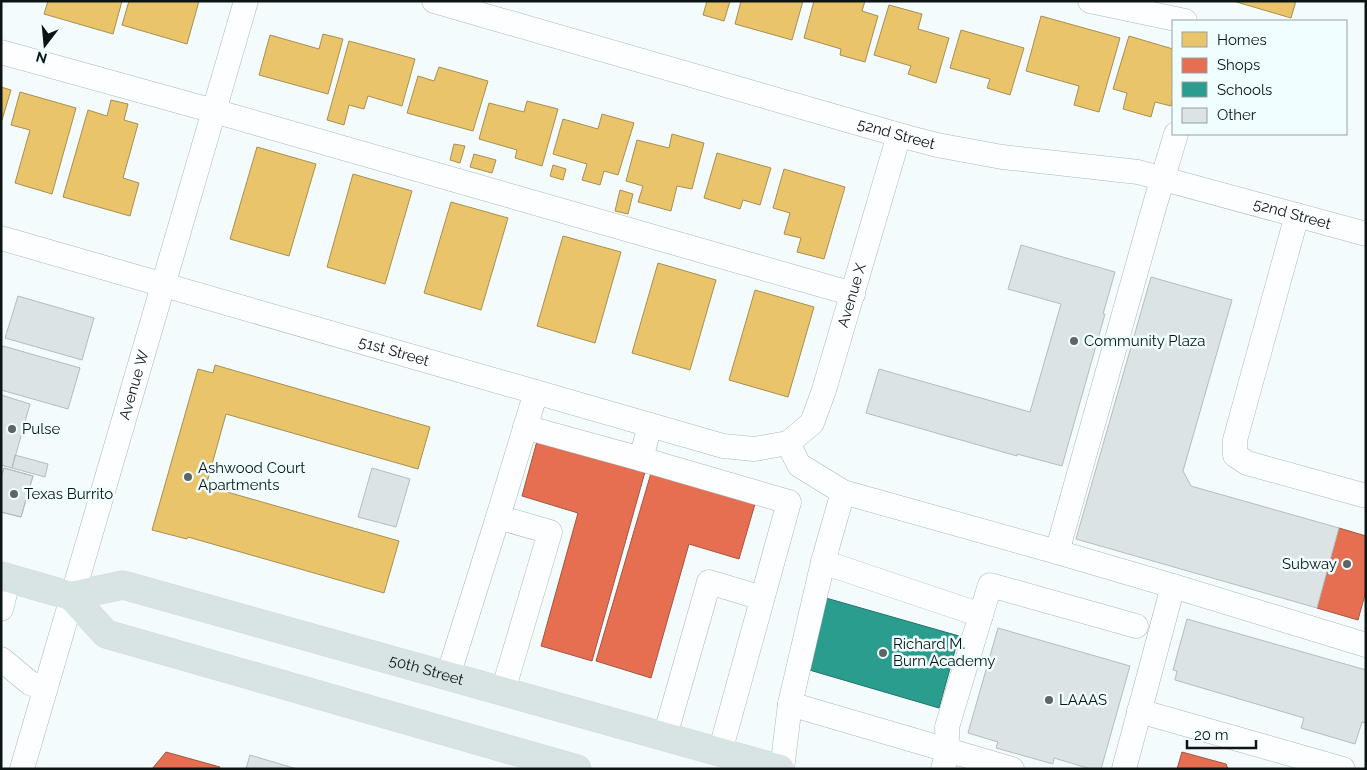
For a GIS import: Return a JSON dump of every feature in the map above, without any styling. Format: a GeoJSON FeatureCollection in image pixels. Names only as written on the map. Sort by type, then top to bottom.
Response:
{"type":"FeatureCollection","features":[{"type":"Feature","properties":{"kind":"main road","name":"50th Street"},"geometry":{"type":"LineString","coordinates":[[5,577],[72,596],[123,585],[781,769]]}},
{"type":"Feature","properties":{"kind":"main road"},"geometry":{"type":"LineString","coordinates":[[72,596],[106,634],[515,760],[577,769]]}},
{"type":"Feature","properties":{"kind":"street","name":"Avenue W"},"geometry":{"type":"LineString","coordinates":[[22,769],[246,1]]}},
{"type":"Feature","properties":{"kind":"street","name":"52nd Street"},"geometry":{"type":"LineString","coordinates":[[434,1],[937,145],[1002,157],[1138,172],[1366,234]]}},
{"type":"Feature","properties":{"kind":"street"},"geometry":{"type":"LineString","coordinates":[[1090,1],[1180,20]]}},
{"type":"Feature","properties":{"kind":"street"},"geometry":{"type":"LineString","coordinates":[[1,52],[214,111],[852,294]]}},
{"type":"Feature","properties":{"kind":"street","name":"Avenue X"},"geometry":{"type":"LineString","coordinates":[[788,443],[812,423],[824,390],[899,135]]}},
{"type":"Feature","properties":{"kind":"street"},"geometry":{"type":"LineString","coordinates":[[1057,552],[1176,135]]}},
{"type":"Feature","properties":{"kind":"street"},"geometry":{"type":"LineString","coordinates":[[1298,215],[1235,440],[1235,455],[1247,463],[1366,496]]}},
{"type":"Feature","properties":{"kind":"street","name":"51st Street"},"geometry":{"type":"LineString","coordinates":[[1,238],[724,446],[754,449],[788,443]]}},
{"type":"Feature","properties":{"kind":"street"},"geometry":{"type":"LineString","coordinates":[[448,676],[536,392]]}},
{"type":"Feature","properties":{"kind":"street"},"geometry":{"type":"LineString","coordinates":[[641,459],[650,425]]}},
{"type":"Feature","properties":{"kind":"street"},"geometry":{"type":"LineString","coordinates":[[525,427],[789,502],[720,752]]}},
{"type":"Feature","properties":{"kind":"street"},"geometry":{"type":"LineString","coordinates":[[678,470],[687,436]]}},
{"type":"Feature","properties":{"kind":"street"},"geometry":{"type":"LineString","coordinates":[[788,443],[799,466],[843,492],[1057,552],[1366,645]]}},
{"type":"Feature","properties":{"kind":"street"},"geometry":{"type":"LineString","coordinates":[[736,486],[745,448]]}},
{"type":"Feature","properties":{"kind":"street"},"geometry":{"type":"LineString","coordinates":[[781,769],[790,704],[823,562],[843,492]]}},
{"type":"Feature","properties":{"kind":"street"},"geometry":{"type":"LineString","coordinates":[[498,517],[550,532],[502,691]]}},
{"type":"Feature","properties":{"kind":"street"},"geometry":{"type":"LineString","coordinates":[[823,562],[981,615]]}},
{"type":"Feature","properties":{"kind":"street"},"geometry":{"type":"LineString","coordinates":[[1,609],[5,577]]}},
{"type":"Feature","properties":{"kind":"street"},"geometry":{"type":"LineString","coordinates":[[665,736],[709,582],[762,598]]}},
{"type":"Feature","properties":{"kind":"street"},"geometry":{"type":"LineString","coordinates":[[945,760],[947,727],[990,585],[1136,626]]}},
{"type":"Feature","properties":{"kind":"street"},"geometry":{"type":"LineString","coordinates":[[1124,769],[1173,586]]}},
{"type":"Feature","properties":{"kind":"street"},"geometry":{"type":"LineString","coordinates":[[1,659],[30,684],[45,689]]}},
{"type":"Feature","properties":{"kind":"street"},"geometry":{"type":"LineString","coordinates":[[790,704],[945,760],[1012,769]]}},
{"type":"Feature","properties":{"kind":"street"},"geometry":{"type":"LineString","coordinates":[[1139,711],[1343,769]]}},
{"type":"Feature","properties":{"kind":"building: Homes"},"geometry":{"type":"Polygon","coordinates":[[[48,1],[122,1],[113,34],[44,14],[48,1]]]}},
{"type":"Feature","properties":{"kind":"building: Homes"},"geometry":{"type":"Polygon","coordinates":[[[129,1],[199,1],[187,44],[122,25],[129,1]]]}},
{"type":"Feature","properties":{"kind":"building: Homes"},"geometry":{"type":"Polygon","coordinates":[[[707,1],[730,1],[724,21],[703,15],[707,1]]]}},
{"type":"Feature","properties":{"kind":"building: Homes"},"geometry":{"type":"Polygon","coordinates":[[[741,1],[803,1],[792,40],[735,24],[741,1]]]}},
{"type":"Feature","properties":{"kind":"building: Homes"},"geometry":{"type":"Polygon","coordinates":[[[814,1],[865,1],[862,11],[878,16],[865,62],[840,55],[841,49],[804,38],[814,1]]]}},
{"type":"Feature","properties":{"kind":"building: Homes"},"geometry":{"type":"Polygon","coordinates":[[[1233,1],[1296,1],[1291,18],[1233,1]]]}},
{"type":"Feature","properties":{"kind":"building: Homes"},"geometry":{"type":"Polygon","coordinates":[[[889,5],[922,14],[918,29],[949,38],[936,83],[908,74],[911,66],[874,55],[889,5]]]}},
{"type":"Feature","properties":{"kind":"building: Homes"},"geometry":{"type":"Polygon","coordinates":[[[1041,16],[1120,38],[1099,112],[1074,105],[1079,86],[1026,71],[1041,16]]]}},
{"type":"Feature","properties":{"kind":"building: Homes"},"geometry":{"type":"Polygon","coordinates":[[[961,30],[1024,48],[1010,95],[987,88],[990,79],[950,68],[961,30]]]}},
{"type":"Feature","properties":{"kind":"building: Homes"},"geometry":{"type":"Polygon","coordinates":[[[323,34],[343,39],[328,94],[259,75],[270,35],[319,49],[323,34]]]}},
{"type":"Feature","properties":{"kind":"building: Homes"},"geometry":{"type":"Polygon","coordinates":[[[1129,36],[1172,49],[1171,106],[1155,102],[1151,117],[1123,109],[1127,93],[1113,89],[1129,36]]]}},
{"type":"Feature","properties":{"kind":"building: Homes"},"geometry":{"type":"Polygon","coordinates":[[[349,41],[415,59],[402,106],[368,96],[364,109],[349,105],[344,125],[327,120],[349,41]]]}},
{"type":"Feature","properties":{"kind":"building: Homes"},"geometry":{"type":"Polygon","coordinates":[[[439,67],[488,81],[473,131],[407,113],[418,76],[434,81],[439,67]]]}},
{"type":"Feature","properties":{"kind":"building: Homes"},"geometry":{"type":"Polygon","coordinates":[[[1,87],[11,90],[2,120],[1,120],[1,87]]]}},
{"type":"Feature","properties":{"kind":"building: Homes"},"geometry":{"type":"Polygon","coordinates":[[[20,92],[76,108],[52,194],[15,183],[30,130],[11,125],[20,92]]]}},
{"type":"Feature","properties":{"kind":"building: Homes"},"geometry":{"type":"Polygon","coordinates":[[[111,100],[128,104],[124,120],[138,124],[123,178],[139,183],[130,216],[63,197],[88,110],[107,116],[111,100]]]}},
{"type":"Feature","properties":{"kind":"building: Homes"},"geometry":{"type":"Polygon","coordinates":[[[527,101],[558,109],[542,166],[515,158],[517,150],[479,139],[489,103],[524,112],[527,101]]]}},
{"type":"Feature","properties":{"kind":"building: Homes"},"geometry":{"type":"Polygon","coordinates":[[[602,114],[634,123],[618,175],[604,171],[600,185],[582,180],[587,164],[553,154],[563,119],[598,129],[602,114]]]}},
{"type":"Feature","properties":{"kind":"building: Homes"},"geometry":{"type":"Polygon","coordinates":[[[672,134],[704,143],[692,189],[677,186],[671,211],[638,202],[643,186],[626,181],[637,140],[669,148],[672,134]]]}},
{"type":"Feature","properties":{"kind":"building: Homes"},"geometry":{"type":"Polygon","coordinates":[[[454,144],[465,146],[460,163],[450,160],[454,144]]]}},
{"type":"Feature","properties":{"kind":"building: Homes"},"geometry":{"type":"Polygon","coordinates":[[[257,147],[316,164],[289,256],[230,239],[257,147]]]}},
{"type":"Feature","properties":{"kind":"building: Homes"},"geometry":{"type":"Polygon","coordinates":[[[717,153],[771,168],[760,205],[743,200],[740,209],[704,198],[717,153]]]}},
{"type":"Feature","properties":{"kind":"building: Homes"},"geometry":{"type":"Polygon","coordinates":[[[474,154],[496,160],[492,173],[470,167],[474,154]]]}},
{"type":"Feature","properties":{"kind":"building: Homes"},"geometry":{"type":"Polygon","coordinates":[[[553,165],[566,169],[563,180],[550,176],[553,165]]]}},
{"type":"Feature","properties":{"kind":"building: Homes"},"geometry":{"type":"Polygon","coordinates":[[[784,169],[845,187],[824,259],[797,252],[801,238],[784,234],[790,213],[773,208],[784,169]]]}},
{"type":"Feature","properties":{"kind":"building: Homes"},"geometry":{"type":"Polygon","coordinates":[[[353,174],[412,191],[385,284],[327,267],[353,174]]]}},
{"type":"Feature","properties":{"kind":"building: Homes"},"geometry":{"type":"Polygon","coordinates":[[[620,190],[633,194],[628,214],[615,211],[620,190]]]}},
{"type":"Feature","properties":{"kind":"building: Homes"},"geometry":{"type":"Polygon","coordinates":[[[451,202],[508,218],[481,310],[424,293],[451,202]]]}},
{"type":"Feature","properties":{"kind":"building: Homes"},"geometry":{"type":"Polygon","coordinates":[[[563,236],[621,252],[595,343],[537,326],[563,236]]]}},
{"type":"Feature","properties":{"kind":"building: Homes"},"geometry":{"type":"Polygon","coordinates":[[[658,263],[716,280],[690,370],[632,353],[658,263]]]}},
{"type":"Feature","properties":{"kind":"building: Homes"},"geometry":{"type":"Polygon","coordinates":[[[755,290],[814,307],[788,397],[729,380],[755,290]]]}},
{"type":"Feature","properties":{"kind":"building: Homes","name":"Ashwood Court Apartments"},"geometry":{"type":"Polygon","coordinates":[[[215,365],[430,427],[418,469],[226,414],[206,486],[399,541],[384,593],[188,537],[187,539],[152,530],[198,369],[213,373],[215,365]]]}},
{"type":"Feature","properties":{"kind":"building: Shops"},"geometry":{"type":"Polygon","coordinates":[[[537,441],[645,472],[592,661],[541,646],[578,513],[522,496],[537,441]]]}},
{"type":"Feature","properties":{"kind":"building: Shops"},"geometry":{"type":"Polygon","coordinates":[[[651,473],[755,504],[739,559],[689,544],[651,678],[596,661],[651,473]]]}},
{"type":"Feature","properties":{"kind":"building: Shops","name":"Subway"},"geometry":{"type":"Polygon","coordinates":[[[1339,528],[1366,536],[1366,591],[1358,620],[1317,608],[1339,528]]]}},
{"type":"Feature","properties":{"kind":"building: Shops"},"geometry":{"type":"Polygon","coordinates":[[[166,752],[220,767],[219,769],[152,769],[166,752]]]}},
{"type":"Feature","properties":{"kind":"building: Shops"},"geometry":{"type":"Polygon","coordinates":[[[1182,752],[1226,764],[1228,769],[1177,769],[1182,752]]]}},
{"type":"Feature","properties":{"kind":"building: Schools","name":"Richard M. Burn Academy"},"geometry":{"type":"Polygon","coordinates":[[[826,598],[959,636],[939,708],[806,669],[826,598]]]}},
{"type":"Feature","properties":{"kind":"building: Other","name":"Community Plaza"},"geometry":{"type":"Polygon","coordinates":[[[1021,245],[1115,272],[1062,466],[1017,454],[1017,456],[866,413],[879,369],[1030,412],[1061,304],[1008,289],[1021,245]]]}},
{"type":"Feature","properties":{"kind":"building: Other"},"geometry":{"type":"Polygon","coordinates":[[[1151,277],[1232,300],[1183,471],[1191,486],[1339,528],[1317,608],[1076,539],[1151,277]]]}},
{"type":"Feature","properties":{"kind":"building: Other"},"geometry":{"type":"Polygon","coordinates":[[[18,296],[94,318],[82,360],[5,338],[18,296]]]}},
{"type":"Feature","properties":{"kind":"building: Other"},"geometry":{"type":"Polygon","coordinates":[[[3,346],[80,368],[68,409],[1,390],[1,352],[3,346]]]}},
{"type":"Feature","properties":{"kind":"building: Other","name":"Pulse"},"geometry":{"type":"Polygon","coordinates":[[[1,395],[30,404],[12,468],[1,465],[1,395]]]}},
{"type":"Feature","properties":{"kind":"building: Other","name":"Texas Burrito"},"geometry":{"type":"Polygon","coordinates":[[[15,455],[48,464],[45,477],[12,468],[15,455]]]}},
{"type":"Feature","properties":{"kind":"building: Other","name":"Texas Burrito"},"geometry":{"type":"Polygon","coordinates":[[[4,468],[33,476],[21,517],[1,512],[1,477],[4,468]]]}},
{"type":"Feature","properties":{"kind":"building: Other","name":"Texas Burrito"},"geometry":{"type":"Polygon","coordinates":[[[4,468],[33,476],[21,517],[1,512],[1,477],[4,468]]]}},
{"type":"Feature","properties":{"kind":"building: Other"},"geometry":{"type":"Polygon","coordinates":[[[372,468],[410,479],[396,527],[358,517],[372,468]]]}},
{"type":"Feature","properties":{"kind":"building: Other"},"geometry":{"type":"Polygon","coordinates":[[[1187,619],[1366,670],[1366,723],[1362,722],[1355,744],[1301,728],[1304,718],[1175,680],[1177,671],[1173,670],[1187,619]]]}},
{"type":"Feature","properties":{"kind":"building: Other","name":"LAAAS"},"geometry":{"type":"Polygon","coordinates":[[[998,628],[1130,666],[1101,769],[1091,769],[1054,758],[1053,764],[996,748],[998,742],[968,733],[998,628]]]}},
{"type":"Feature","properties":{"kind":"building: Other"},"geometry":{"type":"Polygon","coordinates":[[[250,755],[297,769],[246,769],[250,755]]]}},
{"type":"Feature","properties":{"kind":"place","name":"Community Plaza"},"geometry":{"type":"Point","coordinates":[1074,341]}},
{"type":"Feature","properties":{"kind":"place","name":"Pulse"},"geometry":{"type":"Point","coordinates":[12,429]}},
{"type":"Feature","properties":{"kind":"place","name":"Ashwood Court Apartments"},"geometry":{"type":"Point","coordinates":[188,477]}},
{"type":"Feature","properties":{"kind":"place","name":"Texas Burrito"},"geometry":{"type":"Point","coordinates":[14,494]}},
{"type":"Feature","properties":{"kind":"place","name":"Subway"},"geometry":{"type":"Point","coordinates":[1347,564]}},
{"type":"Feature","properties":{"kind":"place","name":"Richard M. Burn Academy"},"geometry":{"type":"Point","coordinates":[883,653]}},
{"type":"Feature","properties":{"kind":"place","name":"LAAAS"},"geometry":{"type":"Point","coordinates":[1049,700]}}]}
